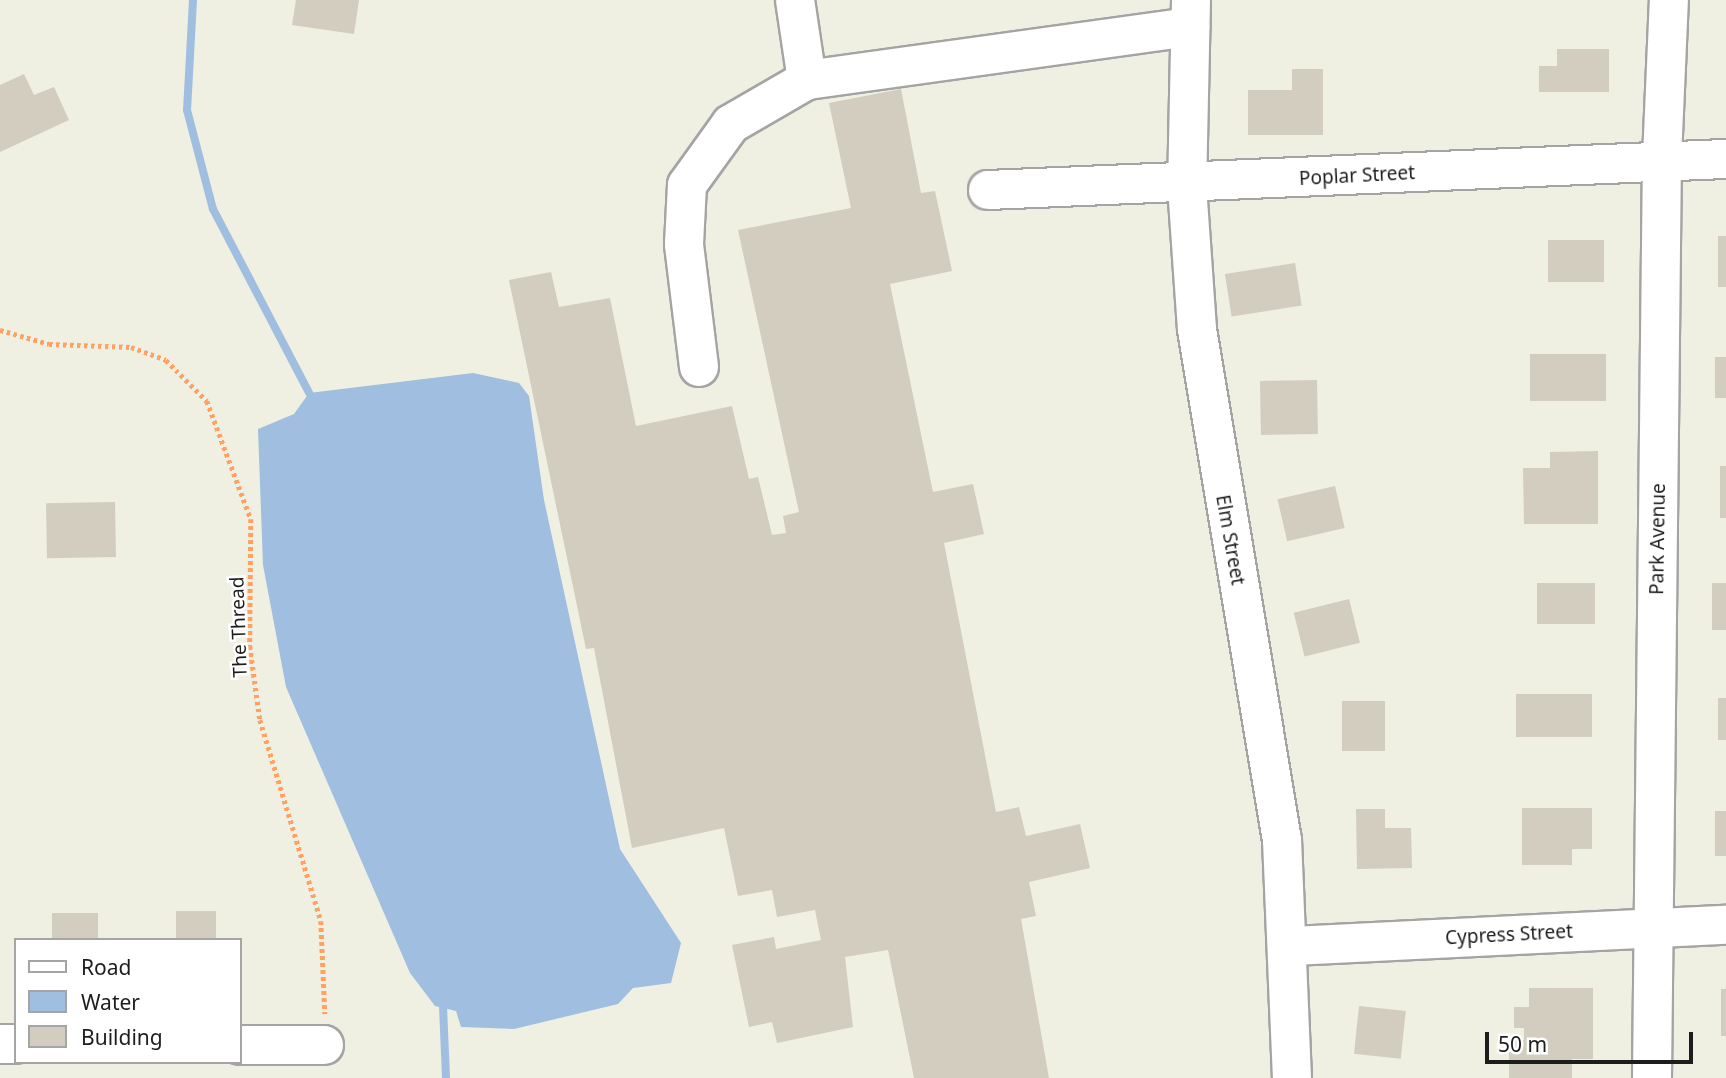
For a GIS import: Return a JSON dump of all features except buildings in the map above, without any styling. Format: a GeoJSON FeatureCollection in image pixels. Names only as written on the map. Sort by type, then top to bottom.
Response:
{"type":"FeatureCollection","features":[{"type":"Feature","properties":{"kind":"street"},"geometry":{"type":"LineString","coordinates":[[795,0],[807,80]]}},
{"type":"Feature","properties":{"kind":"street","name":"Park Avenue"},"geometry":{"type":"LineString","coordinates":[[1652,1078],[1662,158],[1670,0]]}},
{"type":"Feature","properties":{"kind":"street"},"geometry":{"type":"LineString","coordinates":[[699,367],[684,244],[687,185],[730,124],[807,80],[1191,14]]}},
{"type":"Feature","properties":{"kind":"street","name":"Elm Street"},"geometry":{"type":"LineString","coordinates":[[1191,14],[1187,186],[1197,329],[1282,841],[1291,946],[1292,1078]]}},
{"type":"Feature","properties":{"kind":"street","name":"Poplar Street"},"geometry":{"type":"LineString","coordinates":[[988,190],[1187,186],[1662,158],[1726,159]]}},
{"type":"Feature","properties":{"kind":"street","name":"Cypress Street"},"geometry":{"type":"LineString","coordinates":[[1291,946],[1726,925]]}},
{"type":"Feature","properties":{"kind":"street"},"geometry":{"type":"LineString","coordinates":[[242,1045],[324,1045]]}},
{"type":"Feature","properties":{"kind":"path","name":"The Thread"},"geometry":{"type":"LineString","coordinates":[[0,330],[49,344],[131,347],[166,360],[207,401],[222,434],[251,519],[250,646],[260,720],[321,921],[324,1045]]}},
{"type":"Feature","properties":{"kind":"water"},"geometry":{"type":"Polygon","coordinates":[[[473,373],[519,383],[529,396],[544,500],[620,849],[681,943],[671,983],[633,988],[618,1004],[514,1029],[461,1027],[456,1011],[435,1006],[410,973],[286,687],[263,565],[258,429],[294,414],[309,393],[473,373]]]}},
{"type":"Feature","properties":{"kind":"waterway"},"geometry":{"type":"LineString","coordinates":[[193,0],[187,110],[213,209],[309,393]]}},
{"type":"Feature","properties":{"kind":"waterway"},"geometry":{"type":"LineString","coordinates":[[443,1006],[446,1078]]}}]}
